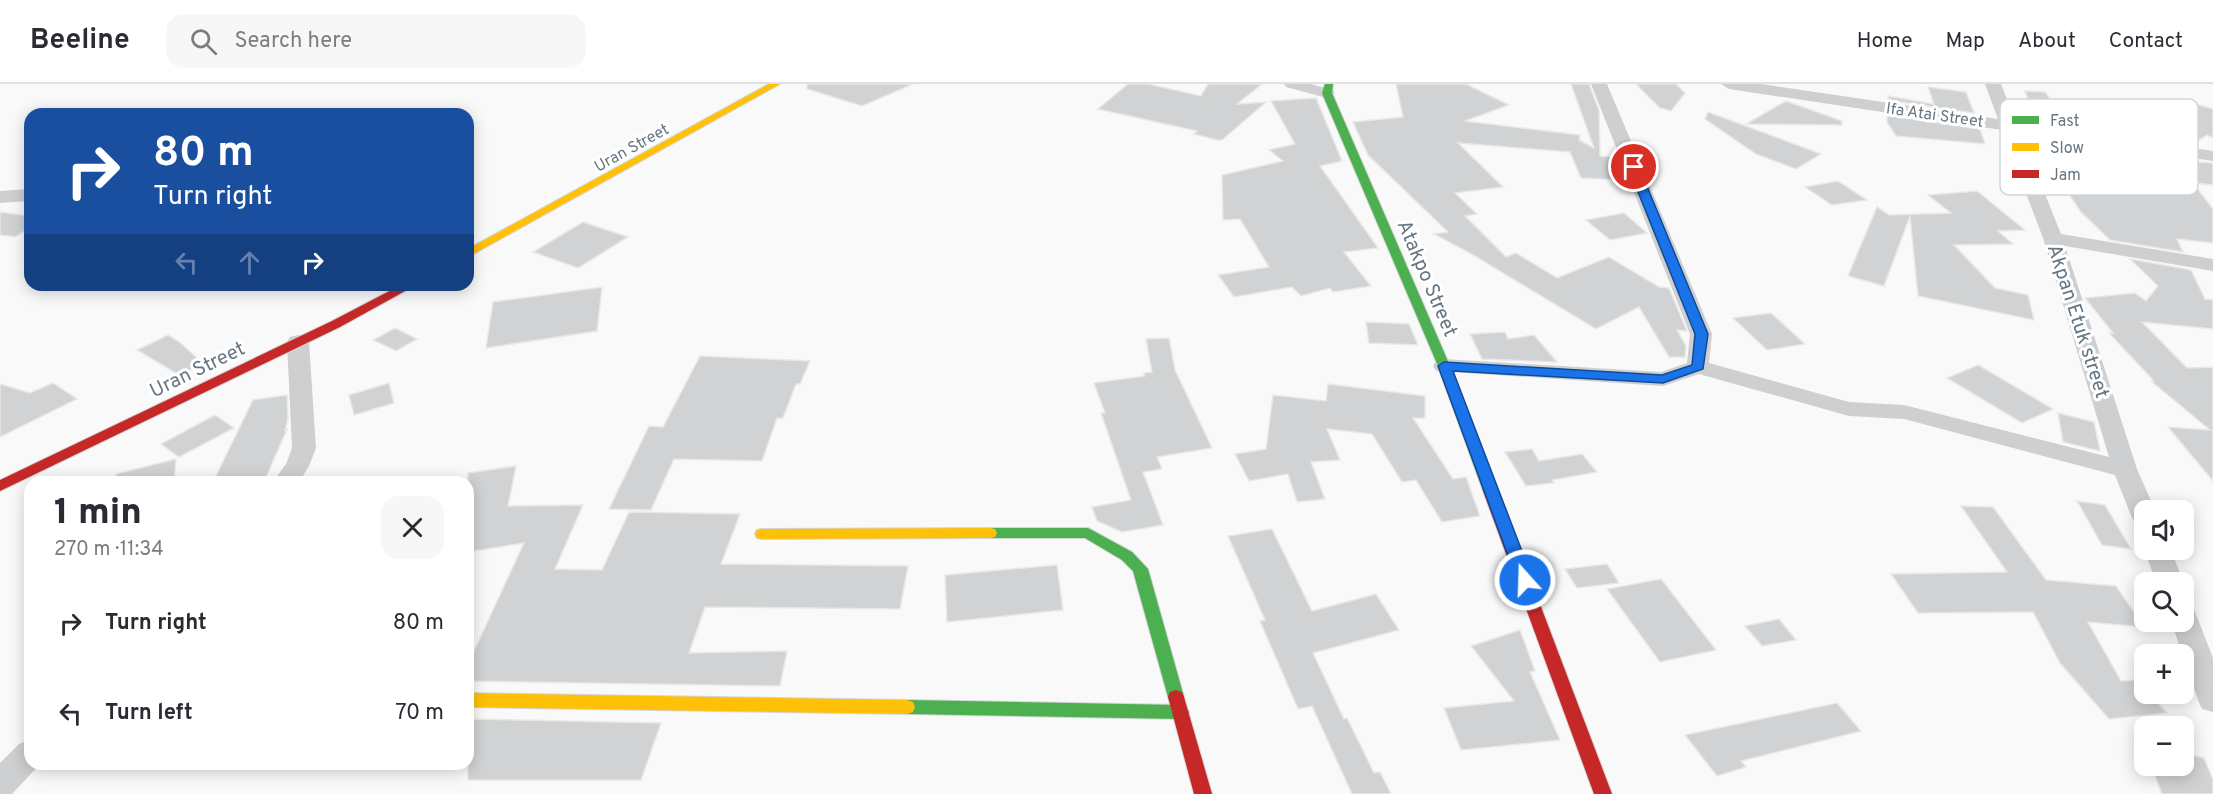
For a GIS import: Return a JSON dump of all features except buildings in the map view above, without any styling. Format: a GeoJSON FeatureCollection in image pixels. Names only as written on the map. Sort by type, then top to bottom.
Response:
{"type":"FeatureCollection","features":[{"type":"Feature","properties":{"kind":"street","name":"Uran Street"},"geometry":{"type":"LineString","coordinates":[[474,251],[776,84]]}},
{"type":"Feature","properties":{"kind":"street"},"geometry":{"type":"LineString","coordinates":[[1292,84],[1328,88]]}},
{"type":"Feature","properties":{"kind":"street"},"geometry":{"type":"LineString","coordinates":[[1599,84],[1701,334],[1698,367]]}},
{"type":"Feature","properties":{"kind":"street","name":"Ifa Atai Street"},"geometry":{"type":"LineString","coordinates":[[1729,84],[2000,124]]}},
{"type":"Feature","properties":{"kind":"street","name":"Akpan Etuk street"},"geometry":{"type":"LineString","coordinates":[[1993,84],[2000,101]]}},
{"type":"Feature","properties":{"kind":"street","name":"Atakpo Street"},"geometry":{"type":"LineString","coordinates":[[1328,88],[1444,366],[1602,794]]}},
{"type":"Feature","properties":{"kind":"street","name":"Ifa Atai Street"},"geometry":{"type":"LineString","coordinates":[[2198,154],[2213,156]]}},
{"type":"Feature","properties":{"kind":"street"},"geometry":{"type":"LineString","coordinates":[[0,197],[24,195]]}},
{"type":"Feature","properties":{"kind":"street","name":"Akpan Etuk street"},"geometry":{"type":"LineString","coordinates":[[2037,195],[2053,238],[2126,469],[2138,500]]}},
{"type":"Feature","properties":{"kind":"street"},"geometry":{"type":"LineString","coordinates":[[2053,238],[2213,265]]}},
{"type":"Feature","properties":{"kind":"street","name":"Uran Street"},"geometry":{"type":"LineString","coordinates":[[0,486],[398,291]]}},
{"type":"Feature","properties":{"kind":"street"},"geometry":{"type":"LineString","coordinates":[[290,476],[297,466],[304,448],[298,342]]}},
{"type":"Feature","properties":{"kind":"street"},"geometry":{"type":"LineString","coordinates":[[1444,366],[1663,379],[1698,367],[1849,409],[1904,412],[2126,469]]}},
{"type":"Feature","properties":{"kind":"street"},"geometry":{"type":"LineString","coordinates":[[762,534],[1088,533],[1127,556],[1140,569],[1203,794]]}},
{"type":"Feature","properties":{"kind":"street"},"geometry":{"type":"LineString","coordinates":[[2194,631],[2204,645],[2213,700]]}},
{"type":"Feature","properties":{"kind":"street"},"geometry":{"type":"LineString","coordinates":[[474,700],[1180,712]]}},
{"type":"Feature","properties":{"kind":"street"},"geometry":{"type":"LineString","coordinates":[[0,785],[24,759]]}},
{"type":"Feature","properties":{"kind":"traffic: fast"},"geometry":{"type":"LineString","coordinates":[[1329,84],[1327,93],[1444,366],[1490,491]]}},
{"type":"Feature","properties":{"kind":"traffic: fast"},"geometry":{"type":"LineString","coordinates":[[990,533],[1088,533],[1127,556],[1140,569],[1176,697]]}},
{"type":"Feature","properties":{"kind":"traffic: fast"},"geometry":{"type":"LineString","coordinates":[[907,707],[1180,712]]}},
{"type":"Feature","properties":{"kind":"traffic: slow"},"geometry":{"type":"LineString","coordinates":[[474,251],[776,84]]}},
{"type":"Feature","properties":{"kind":"traffic: slow"},"geometry":{"type":"LineString","coordinates":[[762,534],[990,533]]}},
{"type":"Feature","properties":{"kind":"traffic: slow"},"geometry":{"type":"LineString","coordinates":[[474,700],[907,707]]}},
{"type":"Feature","properties":{"kind":"traffic: jam"},"geometry":{"type":"LineString","coordinates":[[0,486],[336,324],[399,291]]}},
{"type":"Feature","properties":{"kind":"traffic: jam"},"geometry":{"type":"LineString","coordinates":[[1490,491],[1603,794]]}},
{"type":"Feature","properties":{"kind":"traffic: jam"},"geometry":{"type":"LineString","coordinates":[[1176,697],[1203,794]]}},
{"type":"Feature","properties":{"kind":"route"},"geometry":{"type":"LineString","coordinates":[[1525,580],[1444,366],[1663,379],[1698,367],[1701,334],[1634,167]]}}]}
